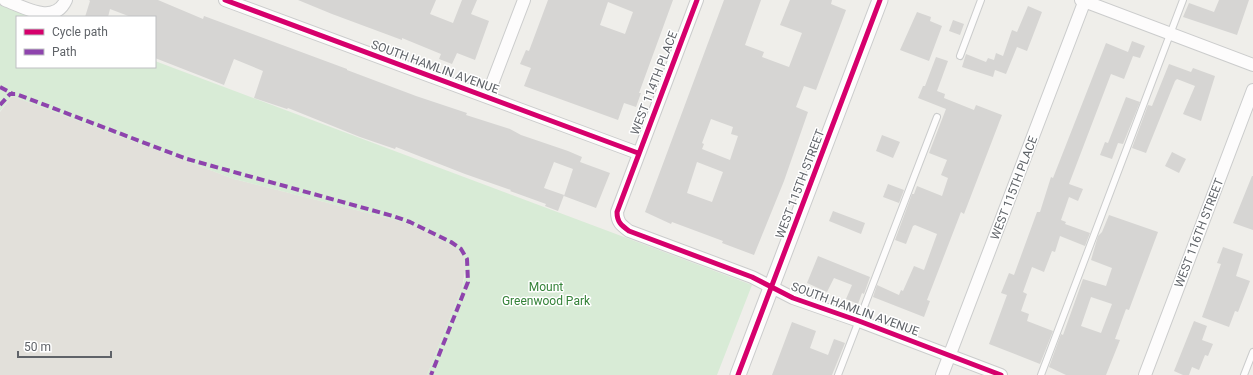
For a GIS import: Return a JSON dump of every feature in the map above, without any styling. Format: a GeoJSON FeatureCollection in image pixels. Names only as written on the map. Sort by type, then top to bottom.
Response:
{"type":"FeatureCollection","features":[{"type":"Feature","properties":{"kind":"street"},"geometry":{"type":"LineString","coordinates":[[5,0],[42,14],[55,13],[61,9],[66,0]]}},
{"type":"Feature","properties":{"kind":"street","name":"SOUTH HAMLIN AVENUE"},"geometry":{"type":"LineString","coordinates":[[225,0],[638,154]]}},
{"type":"Feature","properties":{"kind":"street"},"geometry":{"type":"LineString","coordinates":[[487,97],[524,0]]}},
{"type":"Feature","properties":{"kind":"street","name":"WEST 114TH PLACE"},"geometry":{"type":"LineString","coordinates":[[617,220],[617,212],[638,154],[697,0]]}},
{"type":"Feature","properties":{"kind":"street","name":"WEST 115TH STREET"},"geometry":{"type":"LineString","coordinates":[[738,375],[880,0]]}},
{"type":"Feature","properties":{"kind":"street"},"geometry":{"type":"LineString","coordinates":[[1083,0],[1253,65]]}},
{"type":"Feature","properties":{"kind":"street","name":"WEST 115TH PLACE"},"geometry":{"type":"LineString","coordinates":[[942,375],[1083,0]]}},
{"type":"Feature","properties":{"kind":"street","name":"WEST 116TH STREET"},"geometry":{"type":"LineString","coordinates":[[1145,375],[1253,90]]}},
{"type":"Feature","properties":{"kind":"street","name":"SOUTH HAMLIN AVENUE"},"geometry":{"type":"LineString","coordinates":[[617,220],[629,231],[752,277],[793,298],[859,321],[1001,375]]}},
{"type":"Feature","properties":{"kind":"lane"},"geometry":{"type":"LineString","coordinates":[[960,56],[981,0]]}},
{"type":"Feature","properties":{"kind":"lane"},"geometry":{"type":"LineString","coordinates":[[1041,375],[1183,0]]}},
{"type":"Feature","properties":{"kind":"lane"},"geometry":{"type":"LineString","coordinates":[[838,375],[937,117]]}},
{"type":"Feature","properties":{"kind":"lane"},"geometry":{"type":"LineString","coordinates":[[1244,375],[1253,352]]}},
{"type":"Feature","properties":{"kind":"shaded area"},"geometry":{"type":"Polygon","coordinates":[[[12,96],[234,179],[403,222],[424,230],[456,248],[467,259],[462,288],[427,375],[0,375],[0,112],[12,96]]]}},
{"type":"Feature","properties":{"kind":"green space","name":"Mount Greenwood Park"},"geometry":{"type":"Polygon","coordinates":[[[0,2],[36,16],[16,16],[16,68],[156,68],[156,61],[752,285],[717,375],[427,375],[465,277],[463,256],[456,248],[424,230],[403,222],[234,179],[12,96],[0,111],[0,2]]]}},
{"type":"Feature","properties":{"kind":"building"},"geometry":{"type":"Polygon","coordinates":[[[89,0],[158,0],[203,19],[204,16],[416,96],[467,113],[466,115],[510,129],[521,135],[568,151],[582,157],[580,162],[610,173],[596,208],[564,196],[573,169],[554,162],[544,188],[564,195],[558,211],[545,206],[546,204],[510,191],[511,190],[396,147],[395,149],[360,137],[288,108],[287,109],[254,98],[263,71],[234,59],[224,85],[156,58],[156,16],[128,16],[110,9],[108,16],[85,16],[89,0]]]}},
{"type":"Feature","properties":{"kind":"building"},"geometry":{"type":"Polygon","coordinates":[[[298,0],[436,0],[430,14],[453,23],[462,0],[477,0],[471,14],[489,21],[475,60],[457,53],[452,64],[439,59],[441,54],[298,0]]]}},
{"type":"Feature","properties":{"kind":"building"},"geometry":{"type":"Polygon","coordinates":[[[548,0],[673,0],[639,93],[641,93],[636,107],[624,103],[618,120],[524,86],[531,68],[520,64],[526,50],[529,51],[548,0]],[[608,2],[600,25],[625,34],[633,12],[608,2]]]}},
{"type":"Feature","properties":{"kind":"building"},"geometry":{"type":"Polygon","coordinates":[[[724,0],[761,0],[745,45],[764,52],[762,57],[789,67],[802,33],[780,25],[790,0],[832,0],[831,4],[846,10],[816,90],[804,86],[796,107],[808,112],[784,181],[754,255],[722,243],[723,241],[672,222],[671,224],[645,212],[724,0]],[[711,119],[702,143],[704,144],[702,149],[730,160],[738,136],[731,134],[733,127],[711,119]],[[697,162],[687,193],[712,202],[723,172],[697,162]]]}},
{"type":"Feature","properties":{"kind":"building"},"geometry":{"type":"Polygon","coordinates":[[[1219,0],[1249,0],[1237,35],[1183,17],[1189,3],[1214,12],[1219,0]]]}},
{"type":"Feature","properties":{"kind":"building"},"geometry":{"type":"Polygon","coordinates":[[[1028,6],[1042,12],[1027,51],[1017,47],[1006,74],[995,70],[993,77],[962,67],[966,54],[986,62],[988,58],[994,60],[996,53],[1003,56],[1012,30],[1017,32],[1028,6]]]}},
{"type":"Feature","properties":{"kind":"building"},"geometry":{"type":"Polygon","coordinates":[[[917,12],[931,17],[930,21],[942,26],[929,61],[900,50],[917,12]]]}},
{"type":"Feature","properties":{"kind":"building"},"geometry":{"type":"Polygon","coordinates":[[[953,20],[964,24],[960,35],[949,31],[953,20]]]}},
{"type":"Feature","properties":{"kind":"building"},"geometry":{"type":"Polygon","coordinates":[[[1132,41],[1145,46],[1140,58],[1133,56],[1124,79],[1111,74],[1069,184],[1083,189],[1078,201],[1069,197],[1061,220],[1066,222],[1065,224],[1090,233],[1085,246],[1060,236],[1055,252],[1052,251],[1044,272],[1032,267],[1023,292],[1027,294],[1021,311],[1029,314],[1027,321],[1053,331],[1040,364],[989,344],[1007,295],[1001,293],[1009,273],[1014,275],[1037,212],[1040,212],[1051,177],[1053,178],[1106,43],[1128,52],[1132,41]]]}},
{"type":"Feature","properties":{"kind":"building"},"geometry":{"type":"Polygon","coordinates":[[[936,57],[948,61],[937,91],[945,94],[944,98],[974,110],[976,105],[1002,115],[964,214],[961,212],[927,300],[930,301],[924,317],[873,297],[877,285],[899,295],[901,290],[903,291],[914,266],[924,270],[937,234],[915,225],[913,226],[906,244],[895,240],[912,194],[914,194],[917,186],[942,196],[948,178],[941,175],[947,160],[929,153],[946,109],[918,98],[923,86],[925,86],[936,57]]]}},
{"type":"Feature","properties":{"kind":"building"},"geometry":{"type":"Polygon","coordinates":[[[1169,64],[1191,72],[1193,68],[1215,76],[1201,121],[1183,114],[1195,86],[1177,79],[1175,81],[1146,153],[1132,148],[1148,105],[1152,106],[1169,64]]]}},
{"type":"Feature","properties":{"kind":"building"},"geometry":{"type":"Polygon","coordinates":[[[1126,97],[1140,102],[1123,144],[1118,143],[1112,159],[1100,155],[1105,142],[1108,143],[1126,97]]]}},
{"type":"Feature","properties":{"kind":"building"},"geometry":{"type":"Polygon","coordinates":[[[882,135],[900,142],[893,158],[876,151],[882,135]]]}},
{"type":"Feature","properties":{"kind":"building"},"geometry":{"type":"Polygon","coordinates":[[[1172,152],[1186,159],[1179,173],[1165,166],[1172,152]]]}},
{"type":"Feature","properties":{"kind":"building"},"geometry":{"type":"Polygon","coordinates":[[[1253,176],[1253,230],[1233,223],[1253,176]]]}},
{"type":"Feature","properties":{"kind":"building"},"geometry":{"type":"Polygon","coordinates":[[[888,184],[904,190],[899,203],[883,197],[888,184]]]}},
{"type":"Feature","properties":{"kind":"building"},"geometry":{"type":"Polygon","coordinates":[[[833,211],[865,223],[861,234],[829,221],[833,211]]]}},
{"type":"Feature","properties":{"kind":"building"},"geometry":{"type":"Polygon","coordinates":[[[1109,215],[1158,232],[1129,310],[1126,309],[1115,339],[1120,340],[1106,375],[1066,375],[1049,367],[1061,334],[1063,335],[1083,279],[1106,286],[1112,268],[1091,260],[1098,236],[1102,232],[1109,215]],[[1091,297],[1081,326],[1101,333],[1112,304],[1091,297]]]}},
{"type":"Feature","properties":{"kind":"building"},"geometry":{"type":"Polygon","coordinates":[[[1223,247],[1243,254],[1236,276],[1250,281],[1238,312],[1235,311],[1229,327],[1202,317],[1221,264],[1217,263],[1223,247]]]}},
{"type":"Feature","properties":{"kind":"building"},"geometry":{"type":"Polygon","coordinates":[[[818,256],[870,277],[864,294],[862,293],[858,304],[846,299],[852,285],[834,278],[827,292],[807,283],[818,256]]]}},
{"type":"Feature","properties":{"kind":"building"},"geometry":{"type":"Polygon","coordinates":[[[1194,321],[1207,326],[1202,340],[1213,344],[1208,356],[1205,355],[1199,370],[1192,367],[1189,375],[1183,375],[1174,371],[1194,321]]]}},
{"type":"Feature","properties":{"kind":"building"},"geometry":{"type":"Polygon","coordinates":[[[792,322],[816,331],[810,348],[828,355],[834,339],[845,343],[832,375],[772,375],[792,322]]]}},
{"type":"Feature","properties":{"kind":"marked path"},"geometry":{"type":"LineString","coordinates":[[0,87],[13,94]]}},
{"type":"Feature","properties":{"kind":"marked path"},"geometry":{"type":"LineString","coordinates":[[0,105],[10,94],[16,94],[187,159],[393,216],[410,222],[451,242],[461,249],[467,259],[468,282],[431,375]]}},
{"type":"Feature","properties":{"kind":"cycle path"},"geometry":{"type":"LineString","coordinates":[[225,0],[638,153]]}},
{"type":"Feature","properties":{"kind":"cycle path"},"geometry":{"type":"LineString","coordinates":[[697,0],[617,212],[620,223],[629,231],[752,277],[793,298],[859,321],[1001,375]]}},
{"type":"Feature","properties":{"kind":"cycle path"},"geometry":{"type":"LineString","coordinates":[[738,375],[880,0]]}}]}
